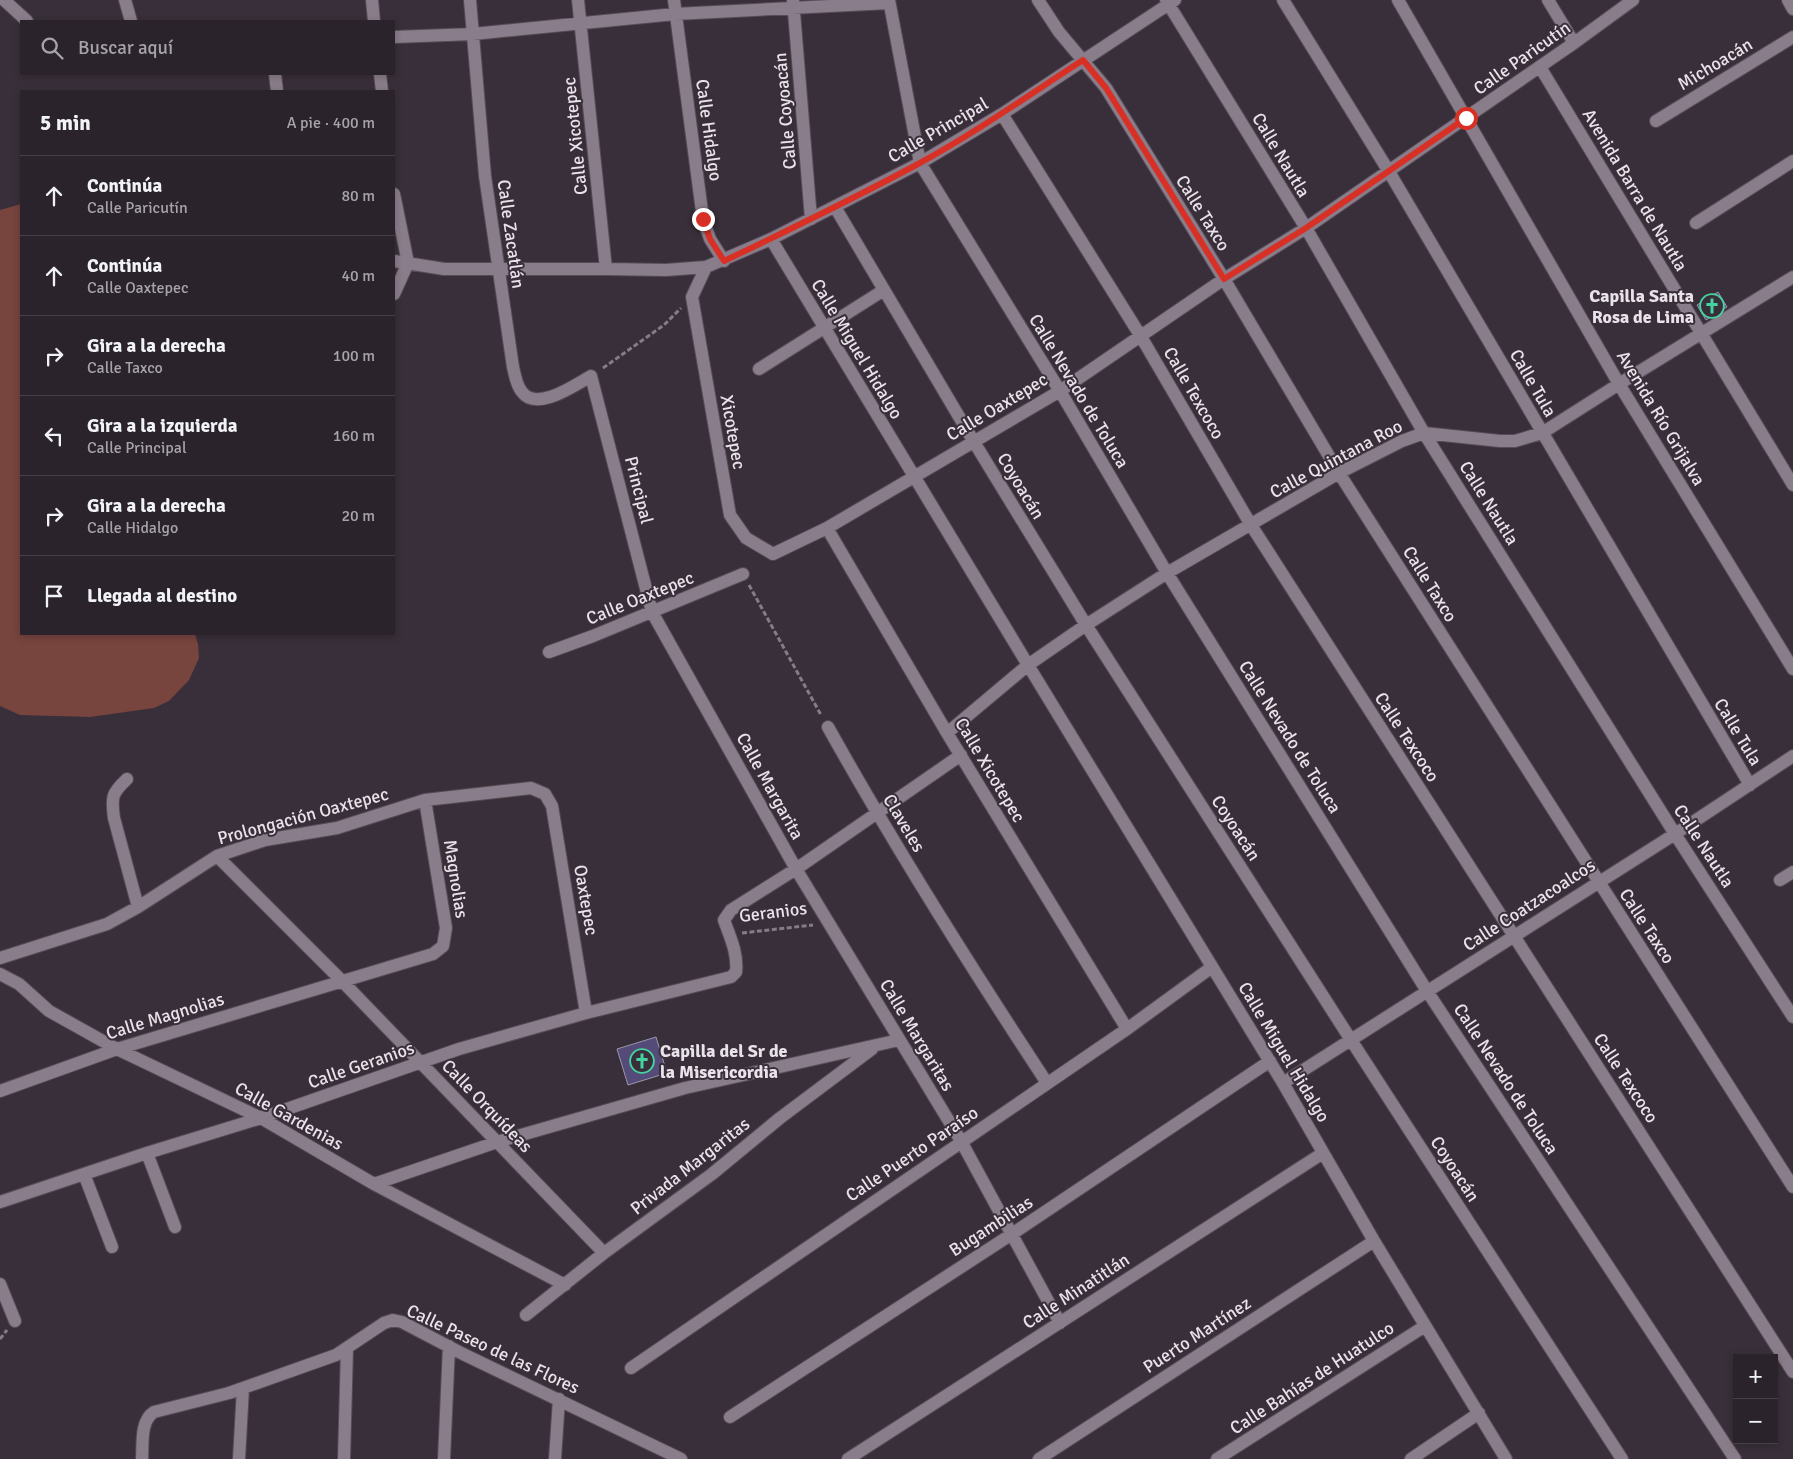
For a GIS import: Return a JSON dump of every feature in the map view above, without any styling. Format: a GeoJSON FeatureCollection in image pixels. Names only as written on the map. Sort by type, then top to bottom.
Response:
{"type":"FeatureCollection","features":[{"type":"Feature","properties":{"kind":"street"},"geometry":{"type":"LineString","coordinates":[[4,0],[26,20]]}},
{"type":"Feature","properties":{"kind":"street"},"geometry":{"type":"LineString","coordinates":[[125,0],[131,20]]}},
{"type":"Feature","properties":{"kind":"street"},"geometry":{"type":"LineString","coordinates":[[372,0],[374,20]]}},
{"type":"Feature","properties":{"kind":"street","name":"Calle Zacatlán"},"geometry":{"type":"LineString","coordinates":[[470,0],[485,176],[513,367],[517,383],[522,394],[535,400],[545,400],[592,376]]}},
{"type":"Feature","properties":{"kind":"street","name":"Calle Xicotepec"},"geometry":{"type":"LineString","coordinates":[[578,0],[606,268]]}},
{"type":"Feature","properties":{"kind":"street","name":"Calle Hidalgo"},"geometry":{"type":"LineString","coordinates":[[674,0],[703,219],[710,239],[724,261]]}},
{"type":"Feature","properties":{"kind":"street","name":"Calle Taxco"},"geometry":{"type":"LineString","coordinates":[[1038,0],[1059,32],[1106,88],[1224,279],[1339,473],[1793,1187]]}},
{"type":"Feature","properties":{"kind":"street","name":"Calle Tula"},"geometry":{"type":"LineString","coordinates":[[1283,0],[1388,170],[1750,785]]}},
{"type":"Feature","properties":{"kind":"street","name":"Avenida Río Grijalva"},"geometry":{"type":"LineString","coordinates":[[1398,0],[1619,384],[1793,669]]}},
{"type":"Feature","properties":{"kind":"street"},"geometry":{"type":"LineString","coordinates":[[1548,0],[1574,44]]}},
{"type":"Feature","properties":{"kind":"street","name":"Calle Paricutín"},"geometry":{"type":"LineString","coordinates":[[1306,228],[1574,44],[1633,0]]}},
{"type":"Feature","properties":{"kind":"street"},"geometry":{"type":"LineString","coordinates":[[1788,0],[1793,9]]}},
{"type":"Feature","properties":{"kind":"street","name":"Calle Principal"},"geometry":{"type":"LineString","coordinates":[[395,261],[444,269],[606,268],[666,270],[706,268],[771,239],[920,163],[1002,114],[1170,1]]}},
{"type":"Feature","properties":{"kind":"street","name":"Calle Nautla"},"geometry":{"type":"LineString","coordinates":[[1170,1],[1306,228],[1424,433],[1675,834],[1793,1017]]}},
{"type":"Feature","properties":{"kind":"street"},"geometry":{"type":"LineString","coordinates":[[395,37],[473,34],[794,3],[889,2]]}},
{"type":"Feature","properties":{"kind":"street","name":"Calle Nevado de Toluca"},"geometry":{"type":"LineString","coordinates":[[889,2],[920,163],[1060,391],[1167,573],[1427,991],[1735,1459]]}},
{"type":"Feature","properties":{"kind":"street","name":"Calle Coyoacán"},"geometry":{"type":"LineString","coordinates":[[794,3],[811,219]]}},
{"type":"Feature","properties":{"kind":"street","name":"Michoacán"},"geometry":{"type":"LineString","coordinates":[[1656,121],[1793,37]]}},
{"type":"Feature","properties":{"kind":"street","name":"Avenida Barra de Nautla"},"geometry":{"type":"LineString","coordinates":[[1540,67],[1793,485]]}},
{"type":"Feature","properties":{"kind":"street"},"geometry":{"type":"LineString","coordinates":[[275,75],[277,90]]}},
{"type":"Feature","properties":{"kind":"street"},"geometry":{"type":"LineString","coordinates":[[380,75],[382,90]]}},
{"type":"Feature","properties":{"kind":"street","name":"Calle Texcoco"},"geometry":{"type":"LineString","coordinates":[[1002,114],[1140,335],[1251,525],[1793,1372]]}},
{"type":"Feature","properties":{"kind":"street"},"geometry":{"type":"LineString","coordinates":[[1696,223],[1793,161]]}},
{"type":"Feature","properties":{"kind":"street"},"geometry":{"type":"LineString","coordinates":[[395,199],[408,263],[395,292]]}},
{"type":"Feature","properties":{"kind":"street","name":"Coyoacán"},"geometry":{"type":"LineString","coordinates":[[835,207],[974,442],[1086,625],[1622,1459]]}},
{"type":"Feature","properties":{"kind":"street","name":"Calle Oaxtepec"},"geometry":{"type":"LineString","coordinates":[[773,554],[826,528],[1060,391],[1224,279],[1306,228]]}},
{"type":"Feature","properties":{"kind":"street","name":"Calle Miguel Hidalgo"},"geometry":{"type":"LineString","coordinates":[[771,239],[1028,666],[1270,1061],[1374,1240],[1506,1459]]}},
{"type":"Feature","properties":{"kind":"street"},"geometry":{"type":"LineString","coordinates":[[692,297],[706,268]]}},
{"type":"Feature","properties":{"kind":"street","name":"Calle Quintana Roo"},"geometry":{"type":"LineString","coordinates":[[947,733],[1028,666],[1086,625],[1167,573],[1339,473],[1424,433],[1500,441],[1515,441],[1542,434],[1619,384],[1793,277]]}},
{"type":"Feature","properties":{"kind":"street"},"geometry":{"type":"LineString","coordinates":[[759,369],[884,290]]}},
{"type":"Feature","properties":{"kind":"street","name":"Xicotepec"},"geometry":{"type":"LineString","coordinates":[[692,297],[730,515],[746,538],[773,554]]}},
{"type":"Feature","properties":{"kind":"street","name":"Principal"},"geometry":{"type":"LineString","coordinates":[[592,376],[652,612]]}},
{"type":"Feature","properties":{"kind":"street","name":"Calle Xicotepec"},"geometry":{"type":"LineString","coordinates":[[826,528],[947,733],[1127,1029]]}},
{"type":"Feature","properties":{"kind":"street","name":"Calle Oaxtepec"},"geometry":{"type":"LineString","coordinates":[[549,652],[744,574]]}},
{"type":"Feature","properties":{"kind":"street","name":"Calle Margarita"},"geometry":{"type":"LineString","coordinates":[[652,612],[796,869],[861,974]]}},
{"type":"Feature","properties":{"kind":"street","name":"Claveles"},"geometry":{"type":"LineString","coordinates":[[828,727],[877,814],[976,975],[1047,1083]]}},
{"type":"Feature","properties":{"kind":"street"},"geometry":{"type":"LineString","coordinates":[[729,934],[724,920],[730,910],[796,869],[961,755]]}},
{"type":"Feature","properties":{"kind":"street","name":"Calle Coatzacoalcos"},"geometry":{"type":"LineString","coordinates":[[1283,1083],[1675,834],[1793,756]]}},
{"type":"Feature","properties":{"kind":"street"},"geometry":{"type":"LineString","coordinates":[[128,779],[115,790],[112,804],[138,907]]}},
{"type":"Feature","properties":{"kind":"street","name":"Prolongación Oaxtepec"},"geometry":{"type":"LineString","coordinates":[[0,958],[107,924],[138,907],[217,856],[265,840],[337,828],[425,800],[531,788],[545,794]]}},
{"type":"Feature","properties":{"kind":"street","name":"Oaxtepec"},"geometry":{"type":"LineString","coordinates":[[545,794],[552,806],[586,1013]]}},
{"type":"Feature","properties":{"kind":"street","name":"Magnolias"},"geometry":{"type":"LineString","coordinates":[[342,981],[433,954],[442,946],[446,928],[425,800]]}},
{"type":"Feature","properties":{"kind":"street","name":"Calle Orquídeas"},"geometry":{"type":"LineString","coordinates":[[217,856],[422,1063],[604,1254]]}},
{"type":"Feature","properties":{"kind":"street"},"geometry":{"type":"LineString","coordinates":[[1780,880],[1793,872]]}},
{"type":"Feature","properties":{"kind":"street","name":"Geranios"},"geometry":{"type":"LineString","coordinates":[[729,934],[734,946],[736,972]]}},
{"type":"Feature","properties":{"kind":"street","name":"Calle Puerto Paraíso"},"geometry":{"type":"LineString","coordinates":[[632,1368],[1127,1029],[1212,967]]}},
{"type":"Feature","properties":{"kind":"street","name":"Calle Geranios"},"geometry":{"type":"LineString","coordinates":[[0,1202],[147,1153],[261,1118],[459,1049],[586,1013],[731,977],[736,972]]}},
{"type":"Feature","properties":{"kind":"street","name":"Calle Gardenias"},"geometry":{"type":"LineString","coordinates":[[0,974],[19,984],[49,1011],[117,1049],[261,1118],[374,1184],[565,1285]]}},
{"type":"Feature","properties":{"kind":"street","name":"Calle Margaritas"},"geometry":{"type":"LineString","coordinates":[[861,974],[960,1142],[1060,1323]]}},
{"type":"Feature","properties":{"kind":"street","name":"Calle Magnolias"},"geometry":{"type":"LineString","coordinates":[[0,1091],[117,1049],[342,981]]}},
{"type":"Feature","properties":{"kind":"street"},"geometry":{"type":"LineString","coordinates":[[374,1184],[497,1142],[685,1088],[900,1040]]}},
{"type":"Feature","properties":{"kind":"street","name":"Privada Margaritas"},"geometry":{"type":"LineString","coordinates":[[526,1315],[712,1174],[780,1118],[876,1046]]}},
{"type":"Feature","properties":{"kind":"street","name":"Bugambilias"},"geometry":{"type":"LineString","coordinates":[[730,1417],[1012,1234],[1270,1061]]}},
{"type":"Feature","properties":{"kind":"street","name":"Calle Minatitlán"},"geometry":{"type":"LineString","coordinates":[[848,1459],[1323,1152]]}},
{"type":"Feature","properties":{"kind":"street"},"geometry":{"type":"LineString","coordinates":[[147,1153],[175,1227]]}},
{"type":"Feature","properties":{"kind":"street"},"geometry":{"type":"LineString","coordinates":[[84,1174],[112,1248]]}},
{"type":"Feature","properties":{"kind":"street","name":"Puerto Martínez"},"geometry":{"type":"LineString","coordinates":[[1039,1459],[1374,1240]]}},
{"type":"Feature","properties":{"kind":"street"},"geometry":{"type":"LineString","coordinates":[[0,1284],[14,1321]]}},
{"type":"Feature","properties":{"kind":"street","name":"Calle Paseo de las Flores"},"geometry":{"type":"LineString","coordinates":[[142,1459],[144,1424],[148,1416],[154,1412],[242,1388],[336,1356],[384,1322],[393,1320],[402,1322],[559,1399],[655,1453],[682,1459]]}},
{"type":"Feature","properties":{"kind":"street","name":"Calle Bahías de Huatulco"},"geometry":{"type":"LineString","coordinates":[[1217,1459],[1425,1326]]}},
{"type":"Feature","properties":{"kind":"street"},"geometry":{"type":"LineString","coordinates":[[444,1459],[449,1346]]}},
{"type":"Feature","properties":{"kind":"street"},"geometry":{"type":"LineString","coordinates":[[344,1459],[347,1348]]}},
{"type":"Feature","properties":{"kind":"street"},"geometry":{"type":"LineString","coordinates":[[240,1459],[242,1388]]}},
{"type":"Feature","properties":{"kind":"street"},"geometry":{"type":"LineString","coordinates":[[555,1459],[559,1399]]}},
{"type":"Feature","properties":{"kind":"street"},"geometry":{"type":"LineString","coordinates":[[1411,1459],[1478,1413]]}},
{"type":"Feature","properties":{"kind":"path"},"geometry":{"type":"LineString","coordinates":[[592,376],[664,324],[692,297]]}},
{"type":"Feature","properties":{"kind":"path"},"geometry":{"type":"LineString","coordinates":[[744,574],[828,727]]}},
{"type":"Feature","properties":{"kind":"path","name":"Geranios"},"geometry":{"type":"LineString","coordinates":[[729,934],[829,923]]}},
{"type":"Feature","properties":{"kind":"shaded area"},"geometry":{"type":"Polygon","coordinates":[[[20,204],[20,635],[195,635],[199,658],[189,680],[169,701],[154,708],[90,717],[20,715],[0,706],[0,210],[20,204]]]}},
{"type":"Feature","properties":{"kind":"building","name":"Capilla Santa Rosa de Lima"},"geometry":{"type":"Polygon","coordinates":[[[1718,292],[1727,307],[1706,320],[1697,305],[1718,292]]]}},
{"type":"Feature","properties":{"kind":"building","name":"Capilla del Sr de la Misericordia"},"geometry":{"type":"Polygon","coordinates":[[[656,1037],[667,1073],[628,1085],[617,1049],[656,1037]]]}},
{"type":"Feature","properties":{"kind":"place","name":"Capilla Santa Rosa de Lima"},"geometry":{"type":"Point","coordinates":[1712,306]}},
{"type":"Feature","properties":{"kind":"place","name":"Capilla del Sr de la Misericordia"},"geometry":{"type":"Point","coordinates":[642,1061]}},
{"type":"Feature","properties":{"kind":"route"},"geometry":{"type":"LineString","coordinates":[[703,219],[710,239],[724,261],[920,163],[1002,114],[1083,60],[1106,88],[1224,279],[1306,228],[1466,118]]}}]}
